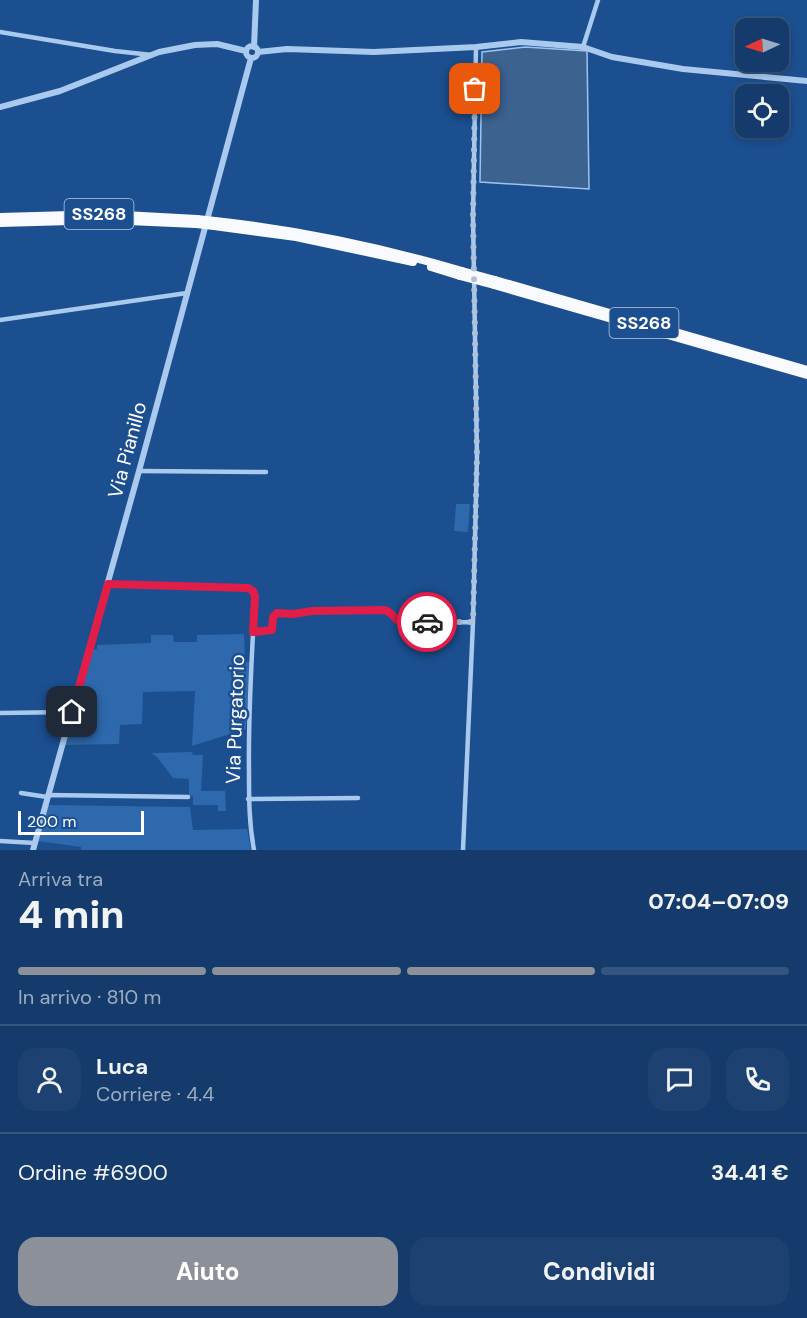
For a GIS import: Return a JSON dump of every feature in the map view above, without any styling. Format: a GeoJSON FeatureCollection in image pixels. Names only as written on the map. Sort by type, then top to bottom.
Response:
{"type":"FeatureCollection","features":[{"type":"Feature","properties":{"kind":"highway","name":"SS268"},"geometry":{"type":"LineString","coordinates":[[0,217],[106,214],[215,223],[332,238],[392,251],[494,283],[804,372]]}},
{"type":"Feature","properties":{"kind":"highway","name":"SS268"},"geometry":{"type":"LineString","coordinates":[[0,222],[106,220],[197,222]]}},
{"type":"Feature","properties":{"kind":"street"},"geometry":{"type":"LineString","coordinates":[[246,51],[251,58],[256,56],[256,0]]}},
{"type":"Feature","properties":{"kind":"street"},"geometry":{"type":"LineString","coordinates":[[583,47],[598,0]]}},
{"type":"Feature","properties":{"kind":"street"},"geometry":{"type":"LineString","coordinates":[[0,32],[153,55]]}},
{"type":"Feature","properties":{"kind":"street"},"geometry":{"type":"LineString","coordinates":[[0,107],[60,91],[177,48],[217,44],[246,51],[248,48],[374,52],[521,42],[583,47],[612,57],[683,69],[807,81]]}},
{"type":"Feature","properties":{"kind":"street"},"geometry":{"type":"LineString","coordinates":[[463,850],[473,622],[477,456],[473,216],[476,46]]}},
{"type":"Feature","properties":{"kind":"street","name":"Via Pianillo"},"geometry":{"type":"LineString","coordinates":[[34,847],[251,58]]}},
{"type":"Feature","properties":{"kind":"street"},"geometry":{"type":"LineString","coordinates":[[0,320],[187,293]]}},
{"type":"Feature","properties":{"kind":"street"},"geometry":{"type":"LineString","coordinates":[[139,471],[266,472]]}},
{"type":"Feature","properties":{"kind":"street","name":"Via Purgatorio"},"geometry":{"type":"LineString","coordinates":[[108,584],[248,588],[253,591],[255,596],[248,731],[248,799],[254,850]]}},
{"type":"Feature","properties":{"kind":"street"},"geometry":{"type":"LineString","coordinates":[[253,632],[272,630],[273,617],[277,613],[293,614],[312,611],[384,610],[390,612],[398,622],[402,623],[473,622]]}},
{"type":"Feature","properties":{"kind":"street"},"geometry":{"type":"LineString","coordinates":[[0,712],[72,712]]}},
{"type":"Feature","properties":{"kind":"street"},"geometry":{"type":"LineString","coordinates":[[21,793],[48,796],[188,797]]}},
{"type":"Feature","properties":{"kind":"street"},"geometry":{"type":"LineString","coordinates":[[248,799],[358,798]]}},
{"type":"Feature","properties":{"kind":"street"},"geometry":{"type":"LineString","coordinates":[[0,841],[34,847]]}},
{"type":"Feature","properties":{"kind":"shaded area"},"geometry":{"type":"Polygon","coordinates":[[[525,47],[587,51],[589,189],[480,182],[482,52],[525,47]]]}},
{"type":"Feature","properties":{"kind":"shaded area"},"geometry":{"type":"Polygon","coordinates":[[[456,504],[470,504],[468,532],[454,531],[456,504]]]}},
{"type":"Feature","properties":{"kind":"shaded area"},"geometry":{"type":"Polygon","coordinates":[[[244,634],[245,661],[250,662],[246,729],[192,746],[195,691],[143,692],[142,724],[120,725],[119,744],[65,745],[92,650],[97,649],[97,645],[151,643],[151,635],[173,635],[174,642],[197,642],[197,635],[244,634]]]}},
{"type":"Feature","properties":{"kind":"shaded area"},"geometry":{"type":"Polygon","coordinates":[[[192,752],[193,755],[203,755],[201,791],[225,791],[226,811],[218,811],[218,805],[193,805],[193,796],[189,796],[189,779],[173,778],[157,757],[151,753],[192,752]]]}},
{"type":"Feature","properties":{"kind":"shaded area"},"geometry":{"type":"Polygon","coordinates":[[[48,805],[190,807],[193,830],[247,829],[251,850],[81,850],[81,847],[38,841],[48,805]]]}},
{"type":"Feature","properties":{"kind":"way so far"},"geometry":{"type":"LineString","coordinates":[[427,622],[473,622],[477,456],[473,216],[475,89]]}},
{"type":"Feature","properties":{"kind":"route"},"geometry":{"type":"LineString","coordinates":[[72,712],[108,584],[248,588],[255,596],[253,632],[272,630],[273,617],[277,613],[387,610],[398,622],[427,622]]}}]}
